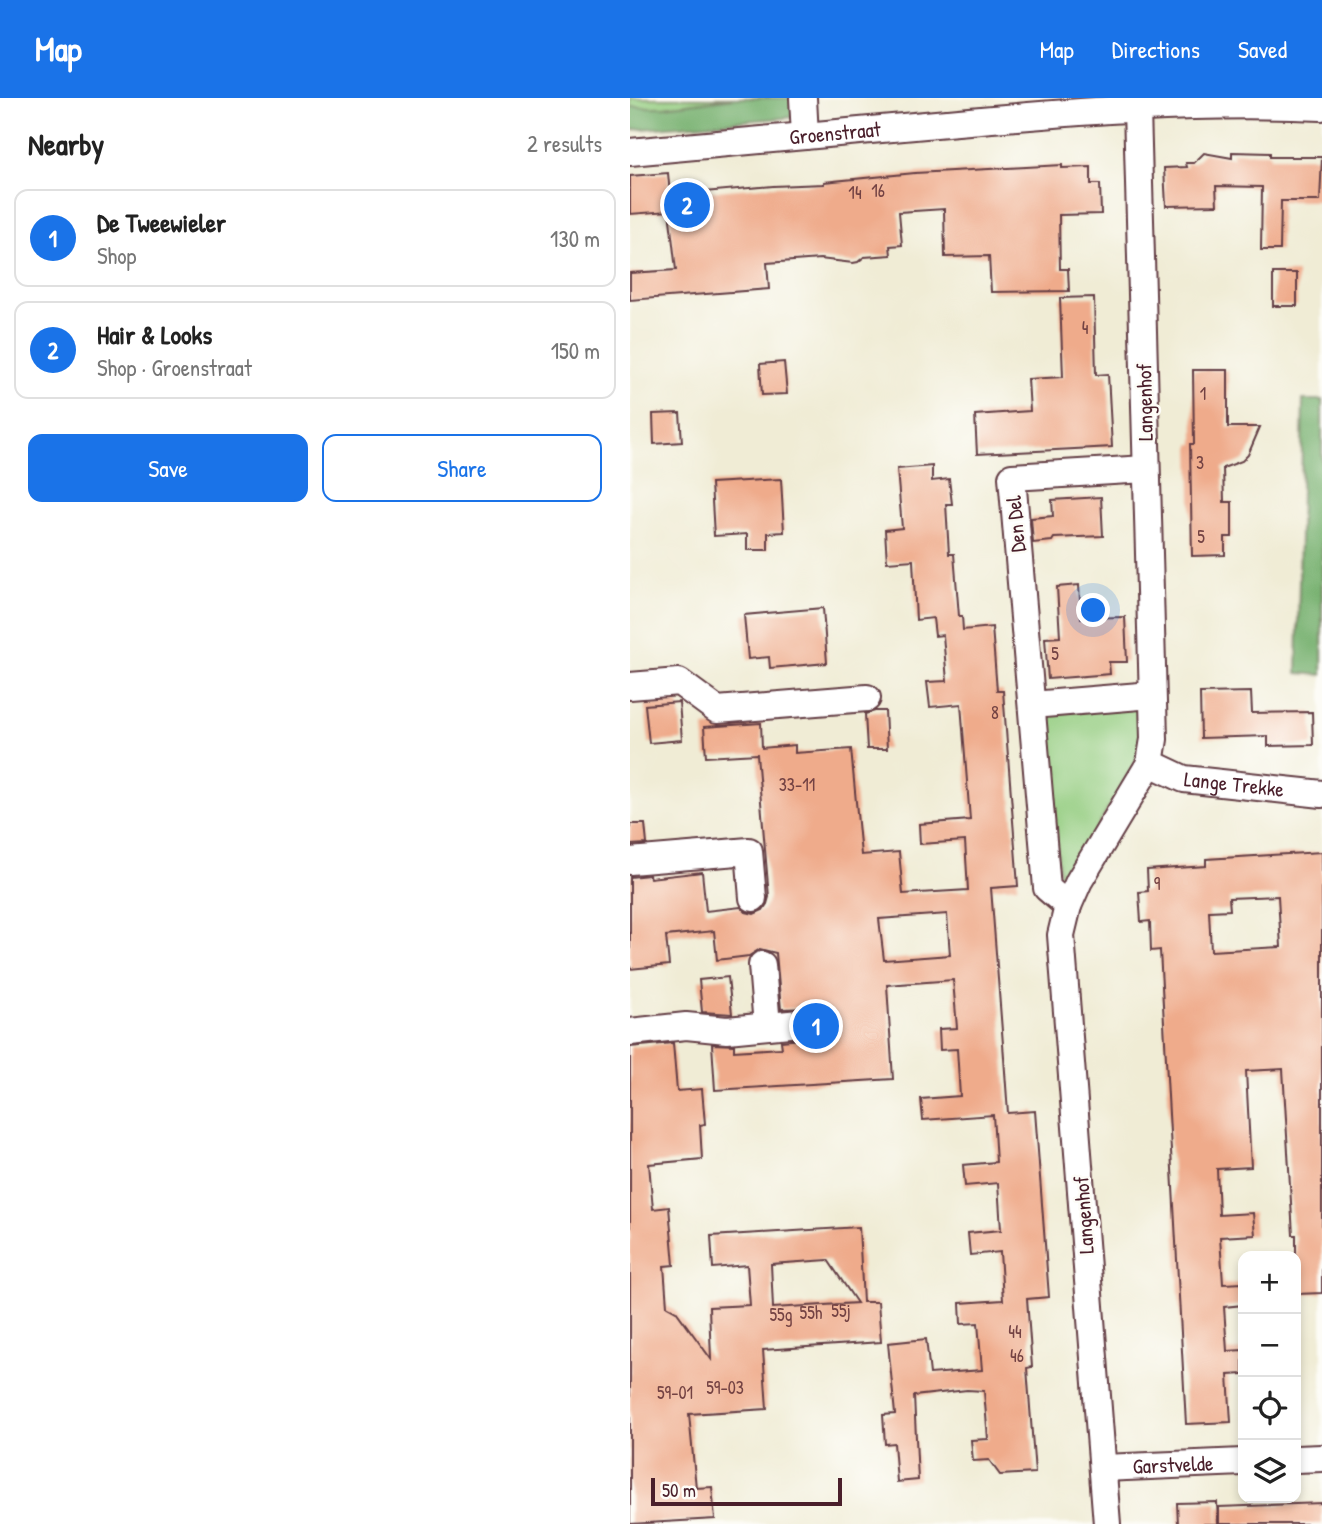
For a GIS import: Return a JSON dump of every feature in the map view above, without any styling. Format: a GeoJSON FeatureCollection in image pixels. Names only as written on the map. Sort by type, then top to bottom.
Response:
{"type":"FeatureCollection","features":[{"type":"Feature","properties":{"kind":"street"},"geometry":{"type":"LineString","coordinates":[[803,98],[804,136]]}},
{"type":"Feature","properties":{"kind":"street","name":"Groenstraat"},"geometry":{"type":"LineString","coordinates":[[630,152],[804,136],[1043,107],[1137,109],[1257,104],[1322,107]]}},
{"type":"Feature","properties":{"kind":"street","name":"Langenhof"},"geometry":{"type":"LineString","coordinates":[[1107,1524],[1061,935],[1068,906],[1079,881],[1150,763],[1154,739],[1137,109]]}},
{"type":"Feature","properties":{"kind":"street","name":"Den Del"},"geometry":{"type":"LineString","coordinates":[[1032,705],[1012,477],[1146,469]]}},
{"type":"Feature","properties":{"kind":"street"},"geometry":{"type":"LineString","coordinates":[[630,687],[679,682],[717,710],[867,698]]}},
{"type":"Feature","properties":{"kind":"street"},"geometry":{"type":"LineString","coordinates":[[1068,906],[1047,888],[1032,705],[1152,695]]}},
{"type":"Feature","properties":{"kind":"street","name":"Lange Trekke"},"geometry":{"type":"LineString","coordinates":[[1150,763],[1184,779],[1322,793]]}},
{"type":"Feature","properties":{"kind":"street"},"geometry":{"type":"LineString","coordinates":[[630,861],[749,851],[753,898]]}},
{"type":"Feature","properties":{"kind":"street"},"geometry":{"type":"LineString","coordinates":[[762,965],[767,1026]]}},
{"type":"Feature","properties":{"kind":"street"},"geometry":{"type":"LineString","coordinates":[[630,1032],[686,1027],[727,1030],[800,1024]]}},
{"type":"Feature","properties":{"kind":"street"},"geometry":{"type":"LineString","coordinates":[[1301,1459],[1322,1458]]}},
{"type":"Feature","properties":{"kind":"street","name":"Garstvelde"},"geometry":{"type":"LineString","coordinates":[[1103,1468],[1238,1462]]}},
{"type":"Feature","properties":{"kind":"green space"},"geometry":{"type":"Polygon","coordinates":[[[630,98],[734,98],[664,107],[630,107],[630,98]]]}},
{"type":"Feature","properties":{"kind":"green space"},"geometry":{"type":"Polygon","coordinates":[[[734,98],[794,98],[796,117],[630,130],[630,107],[664,107],[734,98]]]}},
{"type":"Feature","properties":{"kind":"green space"},"geometry":{"type":"Polygon","coordinates":[[[1303,400],[1322,400],[1322,675],[1297,673],[1303,400]]]}},
{"type":"Feature","properties":{"kind":"green space"},"geometry":{"type":"Polygon","coordinates":[[[1141,706],[1142,734],[1138,758],[1063,886],[1060,885],[1046,714],[1141,706]]]}},
{"type":"Feature","properties":{"kind":"building"},"geometry":{"type":"Polygon","coordinates":[[[1232,152],[1270,153],[1270,157],[1322,157],[1320,201],[1281,201],[1280,250],[1261,250],[1262,187],[1216,186],[1217,205],[1166,206],[1164,168],[1187,167],[1186,163],[1194,163],[1204,153],[1232,158],[1232,152]]]}},
{"type":"Feature","properties":{"kind":"building"},"geometry":{"type":"Polygon","coordinates":[[[1062,165],[1062,168],[1091,167],[1091,184],[1100,184],[1101,214],[1059,215],[1060,269],[1068,269],[1069,291],[991,292],[989,256],[945,257],[944,209],[899,212],[902,245],[890,246],[891,255],[864,257],[853,263],[820,259],[767,263],[769,289],[630,300],[630,273],[676,270],[669,211],[630,214],[630,176],[668,173],[670,195],[824,184],[915,173],[1062,165]]]}},
{"type":"Feature","properties":{"kind":"building"},"geometry":{"type":"Polygon","coordinates":[[[1273,273],[1297,273],[1297,306],[1273,306],[1273,273]]]}},
{"type":"Feature","properties":{"kind":"building"},"geometry":{"type":"Polygon","coordinates":[[[1094,297],[1096,375],[1108,374],[1112,447],[977,454],[975,415],[1030,411],[1028,379],[1063,377],[1060,298],[1094,297]]]}},
{"type":"Feature","properties":{"kind":"building"},"geometry":{"type":"Polygon","coordinates":[[[784,362],[787,394],[762,395],[760,364],[784,362]]]}},
{"type":"Feature","properties":{"kind":"building"},"geometry":{"type":"Polygon","coordinates":[[[1193,370],[1228,370],[1228,427],[1260,427],[1248,455],[1242,461],[1223,468],[1224,502],[1232,502],[1232,537],[1225,537],[1225,555],[1192,556],[1190,444],[1194,444],[1193,370]]]}},
{"type":"Feature","properties":{"kind":"building"},"geometry":{"type":"Polygon","coordinates":[[[680,413],[682,442],[654,444],[653,414],[680,413]]]}},
{"type":"Feature","properties":{"kind":"building"},"geometry":{"type":"Polygon","coordinates":[[[932,466],[932,481],[949,479],[952,504],[946,504],[949,554],[954,554],[959,616],[962,616],[963,630],[992,627],[997,691],[1003,691],[1018,886],[991,888],[1008,1113],[1035,1111],[1049,1297],[1027,1299],[1032,1367],[1027,1368],[1035,1473],[1000,1475],[989,1460],[973,1461],[971,1440],[988,1439],[984,1391],[967,1390],[914,1396],[918,1480],[897,1482],[894,1443],[885,1444],[883,1415],[895,1414],[888,1343],[926,1339],[930,1374],[982,1370],[978,1323],[961,1324],[960,1303],[1003,1300],[1000,1252],[970,1255],[968,1233],[1001,1230],[998,1183],[965,1186],[963,1165],[996,1162],[993,1115],[923,1120],[921,1099],[960,1096],[957,1049],[940,1050],[939,1029],[957,1028],[953,980],[887,985],[893,1079],[715,1090],[712,1044],[734,1045],[734,1051],[782,1048],[781,1041],[802,1039],[815,1029],[813,1014],[806,1008],[781,1009],[776,953],[760,949],[749,956],[717,960],[714,931],[666,936],[669,965],[630,969],[630,877],[649,875],[650,878],[702,872],[706,911],[741,907],[754,914],[763,910],[767,904],[769,897],[757,754],[706,757],[704,727],[761,723],[762,748],[795,745],[795,753],[851,749],[861,855],[899,852],[903,894],[968,890],[965,841],[920,844],[919,824],[970,820],[961,704],[930,707],[927,682],[947,681],[943,635],[935,636],[933,618],[916,620],[913,560],[887,562],[885,530],[902,528],[897,469],[932,466]],[[947,914],[879,919],[884,960],[950,955],[947,914]]]}},
{"type":"Feature","properties":{"kind":"building"},"geometry":{"type":"Polygon","coordinates":[[[781,479],[784,532],[768,533],[768,550],[747,550],[747,534],[714,536],[711,483],[781,479]]]}},
{"type":"Feature","properties":{"kind":"building"},"geometry":{"type":"Polygon","coordinates":[[[1101,497],[1103,536],[1054,538],[1052,541],[1033,543],[1031,518],[1053,516],[1052,500],[1101,497]]]}},
{"type":"Feature","properties":{"kind":"building"},"geometry":{"type":"Polygon","coordinates":[[[1079,585],[1081,618],[1125,617],[1127,662],[1109,662],[1110,674],[1048,679],[1045,638],[1060,637],[1057,587],[1079,585]]]}},
{"type":"Feature","properties":{"kind":"building"},"geometry":{"type":"Polygon","coordinates":[[[823,608],[827,663],[770,668],[769,657],[748,659],[744,615],[823,608]]]}},
{"type":"Feature","properties":{"kind":"building"},"geometry":{"type":"Polygon","coordinates":[[[1251,692],[1252,713],[1312,712],[1313,745],[1268,746],[1268,736],[1201,738],[1200,693],[1251,692]]]}},
{"type":"Feature","properties":{"kind":"building"},"geometry":{"type":"Polygon","coordinates":[[[679,702],[682,740],[649,743],[645,705],[679,702]]]}},
{"type":"Feature","properties":{"kind":"building"},"geometry":{"type":"Polygon","coordinates":[[[885,711],[887,749],[867,749],[865,714],[885,711]]]}},
{"type":"Feature","properties":{"kind":"building"},"geometry":{"type":"Polygon","coordinates":[[[630,824],[645,824],[647,844],[630,845],[630,824]]]}},
{"type":"Feature","properties":{"kind":"building"},"geometry":{"type":"Polygon","coordinates":[[[1322,852],[1322,1293],[1301,1294],[1301,1251],[1296,1251],[1296,1235],[1293,1235],[1283,1069],[1246,1071],[1251,1167],[1217,1169],[1219,1215],[1253,1213],[1255,1235],[1220,1237],[1223,1284],[1238,1283],[1238,1306],[1224,1307],[1227,1351],[1238,1350],[1238,1374],[1228,1375],[1231,1422],[1186,1424],[1160,950],[1151,951],[1150,921],[1141,922],[1139,892],[1148,891],[1147,870],[1206,866],[1206,859],[1322,852]],[[1278,896],[1229,898],[1230,910],[1209,911],[1211,951],[1281,947],[1278,896]]]}},
{"type":"Feature","properties":{"kind":"building"},"geometry":{"type":"Polygon","coordinates":[[[728,977],[732,1014],[702,1012],[699,980],[728,977]]]}},
{"type":"Feature","properties":{"kind":"building"},"geometry":{"type":"Polygon","coordinates":[[[673,1043],[677,1091],[702,1089],[705,1124],[700,1125],[702,1159],[649,1164],[653,1209],[669,1207],[674,1265],[664,1266],[667,1306],[676,1311],[711,1359],[709,1307],[750,1305],[747,1265],[713,1268],[711,1236],[859,1227],[863,1302],[878,1302],[881,1342],[763,1350],[767,1409],[689,1414],[696,1488],[712,1487],[715,1519],[630,1524],[630,1047],[673,1043]],[[828,1260],[771,1264],[773,1308],[857,1303],[828,1260]]]}},
{"type":"Feature","properties":{"kind":"building"},"geometry":{"type":"Polygon","coordinates":[[[1217,1502],[1218,1524],[1178,1524],[1177,1503],[1217,1502]]]}},
{"type":"Feature","properties":{"kind":"building"},"geometry":{"type":"Polygon","coordinates":[[[1322,1503],[1322,1524],[1219,1524],[1219,1507],[1322,1503]]]}},
{"type":"Feature","properties":{"kind":"place","name":"Hair & Looks"},"geometry":{"type":"Point","coordinates":[687,205]}},
{"type":"Feature","properties":{"kind":"place","name":"De Tweewieler"},"geometry":{"type":"Point","coordinates":[816,1026]}}]}
